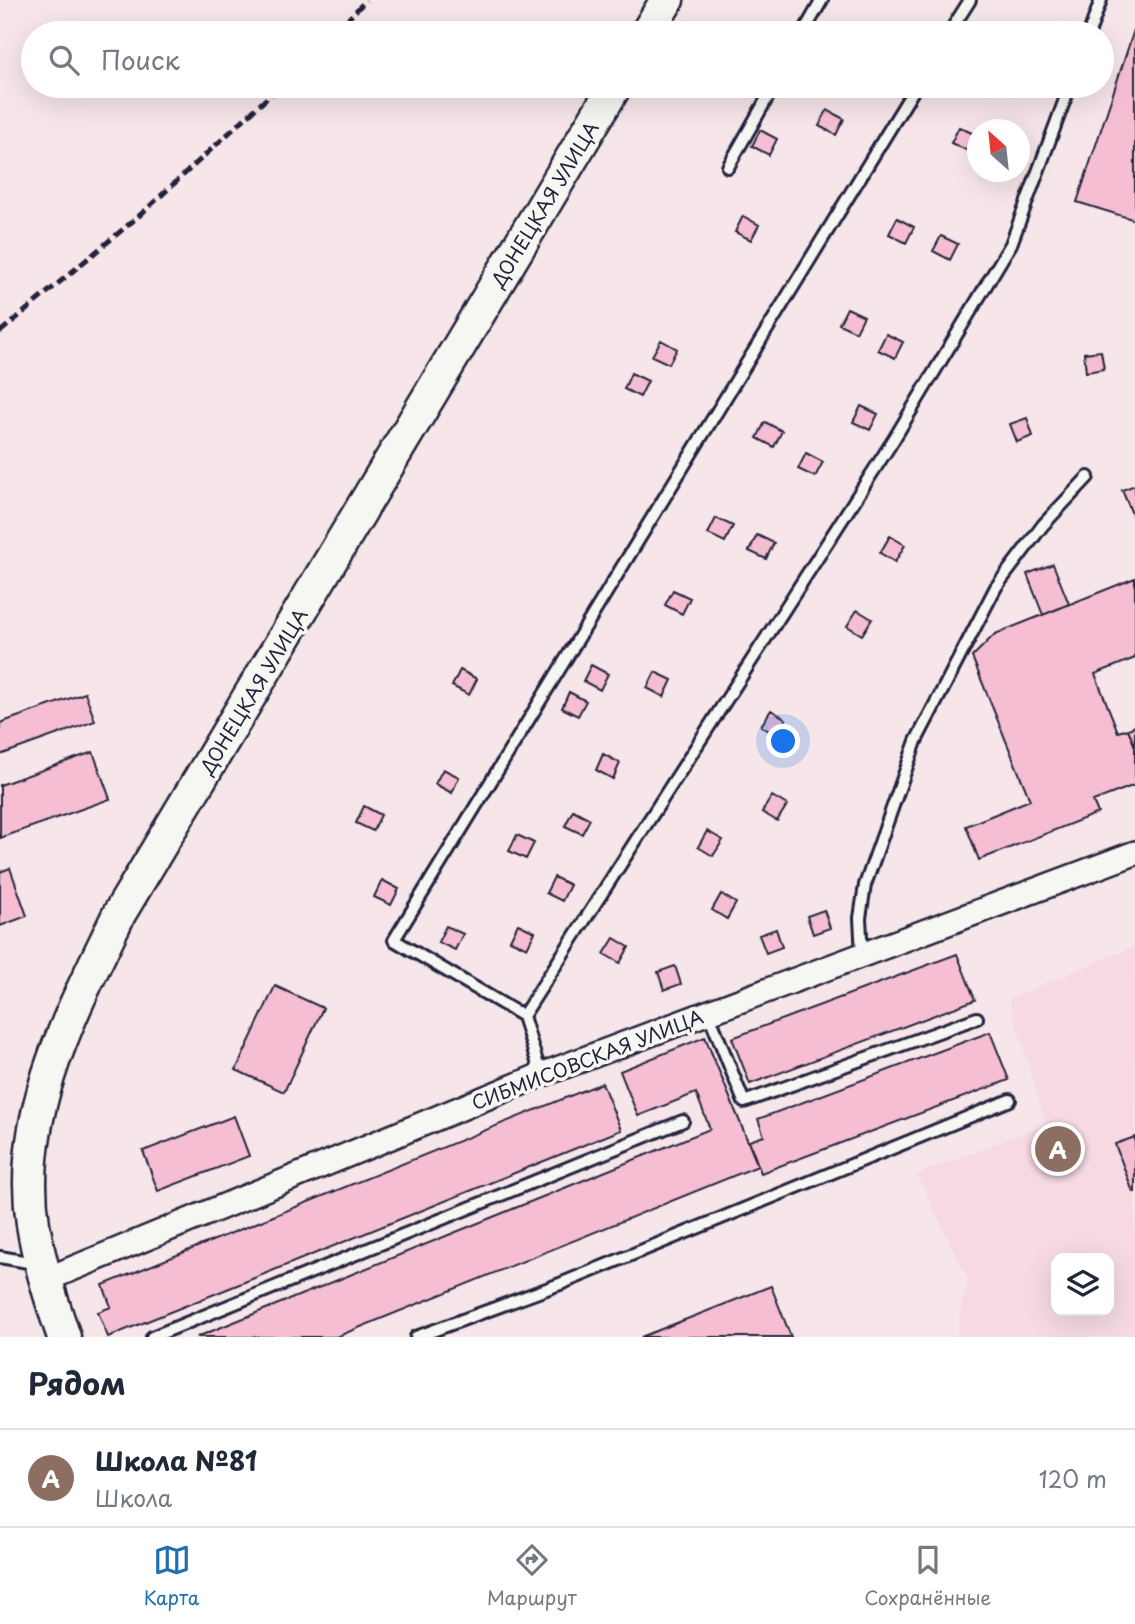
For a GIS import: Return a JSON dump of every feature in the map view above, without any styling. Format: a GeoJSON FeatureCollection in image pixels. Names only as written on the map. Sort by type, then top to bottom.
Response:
{"type":"FeatureCollection","features":[{"type":"Feature","properties":{"kind":"main road"},"geometry":{"type":"LineString","coordinates":[[654,21],[667,0]]}},
{"type":"Feature","properties":{"kind":"main road","name":"ДОНЕЦКАЯ УЛИЦА"},"geometry":{"type":"LineString","coordinates":[[64,1337],[45,1280],[33,1221],[32,1158],[43,1090],[69,1018],[119,914],[608,98]]}},
{"type":"Feature","properties":{"kind":"street","name":"СИБМИСОВСКАЯ УЛИЦА"},"geometry":{"type":"LineString","coordinates":[[45,1280],[541,1074],[1135,853]]}},
{"type":"Feature","properties":{"kind":"lane"},"geometry":{"type":"LineString","coordinates":[[810,21],[822,0]]}},
{"type":"Feature","properties":{"kind":"lane"},"geometry":{"type":"LineString","coordinates":[[957,21],[970,0]]}},
{"type":"Feature","properties":{"kind":"lane"},"geometry":{"type":"LineString","coordinates":[[1093,21],[1101,0]]}},
{"type":"Feature","properties":{"kind":"lane"},"geometry":{"type":"LineString","coordinates":[[728,167],[767,98]]}},
{"type":"Feature","properties":{"kind":"lane"},"geometry":{"type":"LineString","coordinates":[[541,1074],[523,1016],[394,940],[909,98]]}},
{"type":"Feature","properties":{"kind":"lane"},"geometry":{"type":"LineString","coordinates":[[523,1016],[894,439],[1011,244],[1066,98]]}},
{"type":"Feature","properties":{"kind":"lane"},"geometry":{"type":"LineString","coordinates":[[862,955],[860,918],[865,885],[916,741],[996,587],[1043,525],[1088,477]]}},
{"type":"Feature","properties":{"kind":"lane"},"geometry":{"type":"LineString","coordinates":[[709,1012],[744,1102],[977,1018]]}},
{"type":"Feature","properties":{"kind":"lane"},"geometry":{"type":"LineString","coordinates":[[416,1337],[559,1283],[1010,1100]]}},
{"type":"Feature","properties":{"kind":"lane"},"geometry":{"type":"LineString","coordinates":[[152,1337],[683,1121]]}},
{"type":"Feature","properties":{"kind":"lane"},"geometry":{"type":"LineString","coordinates":[[0,1257],[28,1262],[45,1280]]}},
{"type":"Feature","properties":{"kind":"shaded area"},"geometry":{"type":"Polygon","coordinates":[[[1135,946],[1135,1337],[958,1337],[962,1302],[969,1280],[917,1175],[1046,1124],[1009,999],[1135,946]]]}},
{"type":"Feature","properties":{"kind":"building"},"geometry":{"type":"Polygon","coordinates":[[[1135,27],[1135,220],[1077,202],[1111,98],[1114,98],[1114,90],[1135,27]]]}},
{"type":"Feature","properties":{"kind":"building"},"geometry":{"type":"Polygon","coordinates":[[[827,110],[844,119],[836,135],[819,126],[827,110]]]}},
{"type":"Feature","properties":{"kind":"building"},"geometry":{"type":"Polygon","coordinates":[[[959,127],[967,131],[967,151],[951,143],[959,127]]]}},
{"type":"Feature","properties":{"kind":"building"},"geometry":{"type":"Polygon","coordinates":[[[760,130],[777,139],[769,155],[752,146],[760,130]]]}},
{"type":"Feature","properties":{"kind":"building"},"geometry":{"type":"Polygon","coordinates":[[[743,216],[759,225],[751,240],[735,232],[743,216]]]}},
{"type":"Feature","properties":{"kind":"building"},"geometry":{"type":"Polygon","coordinates":[[[897,218],[914,227],[906,243],[889,234],[897,218]]]}},
{"type":"Feature","properties":{"kind":"building"},"geometry":{"type":"Polygon","coordinates":[[[941,236],[958,244],[950,260],[933,251],[941,236]]]}},
{"type":"Feature","properties":{"kind":"building"},"geometry":{"type":"Polygon","coordinates":[[[847,308],[864,316],[856,332],[839,324],[847,308]]]}},
{"type":"Feature","properties":{"kind":"building"},"geometry":{"type":"Polygon","coordinates":[[[886,334],[903,342],[895,358],[878,350],[886,334]]]}},
{"type":"Feature","properties":{"kind":"building"},"geometry":{"type":"Polygon","coordinates":[[[661,340],[677,349],[669,364],[652,356],[661,340]]]}},
{"type":"Feature","properties":{"kind":"building"},"geometry":{"type":"Polygon","coordinates":[[[1101,351],[1104,369],[1086,372],[1084,353],[1101,351]]]}},
{"type":"Feature","properties":{"kind":"building"},"geometry":{"type":"Polygon","coordinates":[[[631,373],[648,381],[640,397],[624,389],[631,373]]]}},
{"type":"Feature","properties":{"kind":"building"},"geometry":{"type":"Polygon","coordinates":[[[861,406],[878,414],[870,430],[853,422],[861,406]]]}},
{"type":"Feature","properties":{"kind":"building"},"geometry":{"type":"Polygon","coordinates":[[[1027,418],[1033,436],[1017,442],[1010,424],[1027,418]]]}},
{"type":"Feature","properties":{"kind":"building"},"geometry":{"type":"Polygon","coordinates":[[[765,422],[782,431],[774,447],[757,438],[765,422]]]}},
{"type":"Feature","properties":{"kind":"building"},"geometry":{"type":"Polygon","coordinates":[[[806,453],[823,462],[815,477],[798,469],[806,453]]]}},
{"type":"Feature","properties":{"kind":"building"},"geometry":{"type":"Polygon","coordinates":[[[1135,485],[1135,521],[1122,490],[1135,485]]]}},
{"type":"Feature","properties":{"kind":"building"},"geometry":{"type":"Polygon","coordinates":[[[716,518],[733,526],[725,542],[708,534],[716,518]]]}},
{"type":"Feature","properties":{"kind":"building"},"geometry":{"type":"Polygon","coordinates":[[[757,535],[774,543],[766,559],[749,551],[757,535]]]}},
{"type":"Feature","properties":{"kind":"building"},"geometry":{"type":"Polygon","coordinates":[[[890,536],[905,545],[895,562],[880,553],[890,536]]]}},
{"type":"Feature","properties":{"kind":"building"},"geometry":{"type":"Polygon","coordinates":[[[1053,564],[1069,604],[1043,615],[1027,574],[1053,564]]]}},
{"type":"Feature","properties":{"kind":"building"},"geometry":{"type":"Polygon","coordinates":[[[1135,578],[1135,658],[1095,674],[1118,732],[1128,729],[1135,747],[1135,785],[1093,801],[1098,813],[979,860],[966,826],[1030,800],[972,657],[995,634],[1135,578]]]}},
{"type":"Feature","properties":{"kind":"building"},"geometry":{"type":"Polygon","coordinates":[[[673,590],[690,598],[682,614],[665,605],[673,590]]]}},
{"type":"Feature","properties":{"kind":"building"},"geometry":{"type":"Polygon","coordinates":[[[857,610],[872,619],[862,635],[847,626],[857,610]]]}},
{"type":"Feature","properties":{"kind":"building"},"geometry":{"type":"Polygon","coordinates":[[[591,665],[608,674],[600,690],[583,681],[591,665]]]}},
{"type":"Feature","properties":{"kind":"building"},"geometry":{"type":"Polygon","coordinates":[[[460,670],[477,679],[469,695],[452,686],[460,670]]]}},
{"type":"Feature","properties":{"kind":"building"},"geometry":{"type":"Polygon","coordinates":[[[655,672],[672,680],[664,697],[647,688],[655,672]]]}},
{"type":"Feature","properties":{"kind":"building"},"geometry":{"type":"Polygon","coordinates":[[[569,692],[586,701],[578,716],[562,708],[569,692]]]}},
{"type":"Feature","properties":{"kind":"building"},"geometry":{"type":"Polygon","coordinates":[[[85,693],[95,721],[0,755],[0,723],[85,693]]]}},
{"type":"Feature","properties":{"kind":"building"},"geometry":{"type":"Polygon","coordinates":[[[771,710],[786,719],[776,735],[761,726],[771,710]]]}},
{"type":"Feature","properties":{"kind":"building"},"geometry":{"type":"Polygon","coordinates":[[[1135,726],[1135,747],[1128,729],[1135,726]]]}},
{"type":"Feature","properties":{"kind":"building"},"geometry":{"type":"Polygon","coordinates":[[[93,752],[110,799],[0,838],[0,785],[93,752]]]}},
{"type":"Feature","properties":{"kind":"building"},"geometry":{"type":"Polygon","coordinates":[[[603,754],[620,763],[613,779],[596,770],[603,754]]]}},
{"type":"Feature","properties":{"kind":"building"},"geometry":{"type":"Polygon","coordinates":[[[443,769],[459,777],[452,793],[435,784],[443,769]]]}},
{"type":"Feature","properties":{"kind":"building"},"geometry":{"type":"Polygon","coordinates":[[[772,796],[787,805],[777,821],[762,812],[772,796]]]}},
{"type":"Feature","properties":{"kind":"building"},"geometry":{"type":"Polygon","coordinates":[[[364,806],[381,815],[373,831],[356,823],[364,806]]]}},
{"type":"Feature","properties":{"kind":"building"},"geometry":{"type":"Polygon","coordinates":[[[573,810],[590,819],[582,834],[565,826],[573,810]]]}},
{"type":"Feature","properties":{"kind":"building"},"geometry":{"type":"Polygon","coordinates":[[[707,831],[723,840],[713,856],[698,847],[707,831]]]}},
{"type":"Feature","properties":{"kind":"building"},"geometry":{"type":"Polygon","coordinates":[[[517,835],[534,843],[526,859],[509,851],[517,835]]]}},
{"type":"Feature","properties":{"kind":"building"},"geometry":{"type":"Polygon","coordinates":[[[10,868],[27,916],[0,926],[0,872],[10,868]]]}},
{"type":"Feature","properties":{"kind":"building"},"geometry":{"type":"Polygon","coordinates":[[[554,877],[570,885],[562,901],[546,893],[554,877]]]}},
{"type":"Feature","properties":{"kind":"building"},"geometry":{"type":"Polygon","coordinates":[[[382,880],[399,889],[391,905],[374,897],[382,880]]]}},
{"type":"Feature","properties":{"kind":"building"},"geometry":{"type":"Polygon","coordinates":[[[721,894],[736,903],[727,919],[712,910],[721,894]]]}},
{"type":"Feature","properties":{"kind":"building"},"geometry":{"type":"Polygon","coordinates":[[[824,910],[830,928],[813,934],[807,916],[824,910]]]}},
{"type":"Feature","properties":{"kind":"building"},"geometry":{"type":"Polygon","coordinates":[[[518,924],[535,932],[527,948],[510,940],[518,924]]]}},
{"type":"Feature","properties":{"kind":"building"},"geometry":{"type":"Polygon","coordinates":[[[446,926],[463,934],[455,950],[438,942],[446,926]]]}},
{"type":"Feature","properties":{"kind":"building"},"geometry":{"type":"Polygon","coordinates":[[[776,929],[782,947],[766,953],[759,935],[776,929]]]}},
{"type":"Feature","properties":{"kind":"building"},"geometry":{"type":"Polygon","coordinates":[[[614,938],[629,947],[620,963],[604,954],[614,938]]]}},
{"type":"Feature","properties":{"kind":"building"},"geometry":{"type":"Polygon","coordinates":[[[957,954],[975,1000],[750,1084],[732,1038],[957,954]]]}},
{"type":"Feature","properties":{"kind":"building"},"geometry":{"type":"Polygon","coordinates":[[[675,966],[681,984],[664,990],[658,972],[675,966]]]}},
{"type":"Feature","properties":{"kind":"building"},"geometry":{"type":"Polygon","coordinates":[[[275,986],[323,1008],[284,1092],[236,1070],[275,986]]]}},
{"type":"Feature","properties":{"kind":"building"},"geometry":{"type":"Polygon","coordinates":[[[990,1032],[1009,1080],[761,1173],[749,1141],[764,1136],[758,1119],[990,1032]]]}},
{"type":"Feature","properties":{"kind":"building"},"geometry":{"type":"Polygon","coordinates":[[[705,1037],[758,1166],[336,1337],[197,1337],[710,1129],[696,1093],[638,1116],[620,1071],[705,1037]]]}},
{"type":"Feature","properties":{"kind":"building"},"geometry":{"type":"Polygon","coordinates":[[[602,1083],[621,1130],[108,1337],[98,1312],[111,1307],[103,1285],[602,1083]]]}},
{"type":"Feature","properties":{"kind":"building"},"geometry":{"type":"Polygon","coordinates":[[[234,1116],[249,1156],[158,1191],[143,1151],[234,1116]]]}},
{"type":"Feature","properties":{"kind":"building"},"geometry":{"type":"Polygon","coordinates":[[[1135,1137],[1135,1192],[1133,1192],[1115,1144],[1135,1137]]]}},
{"type":"Feature","properties":{"kind":"building"},"geometry":{"type":"Polygon","coordinates":[[[771,1286],[791,1337],[641,1337],[771,1286]]]}},
{"type":"Feature","properties":{"kind":"railway"},"geometry":{"type":"LineString","coordinates":[[346,21],[366,0]]}},
{"type":"Feature","properties":{"kind":"railway"},"geometry":{"type":"LineString","coordinates":[[0,332],[140,215],[267,98]]}},
{"type":"Feature","properties":{"kind":"place","name":"Школа №81"},"geometry":{"type":"Point","coordinates":[1058,1149]}}]}
